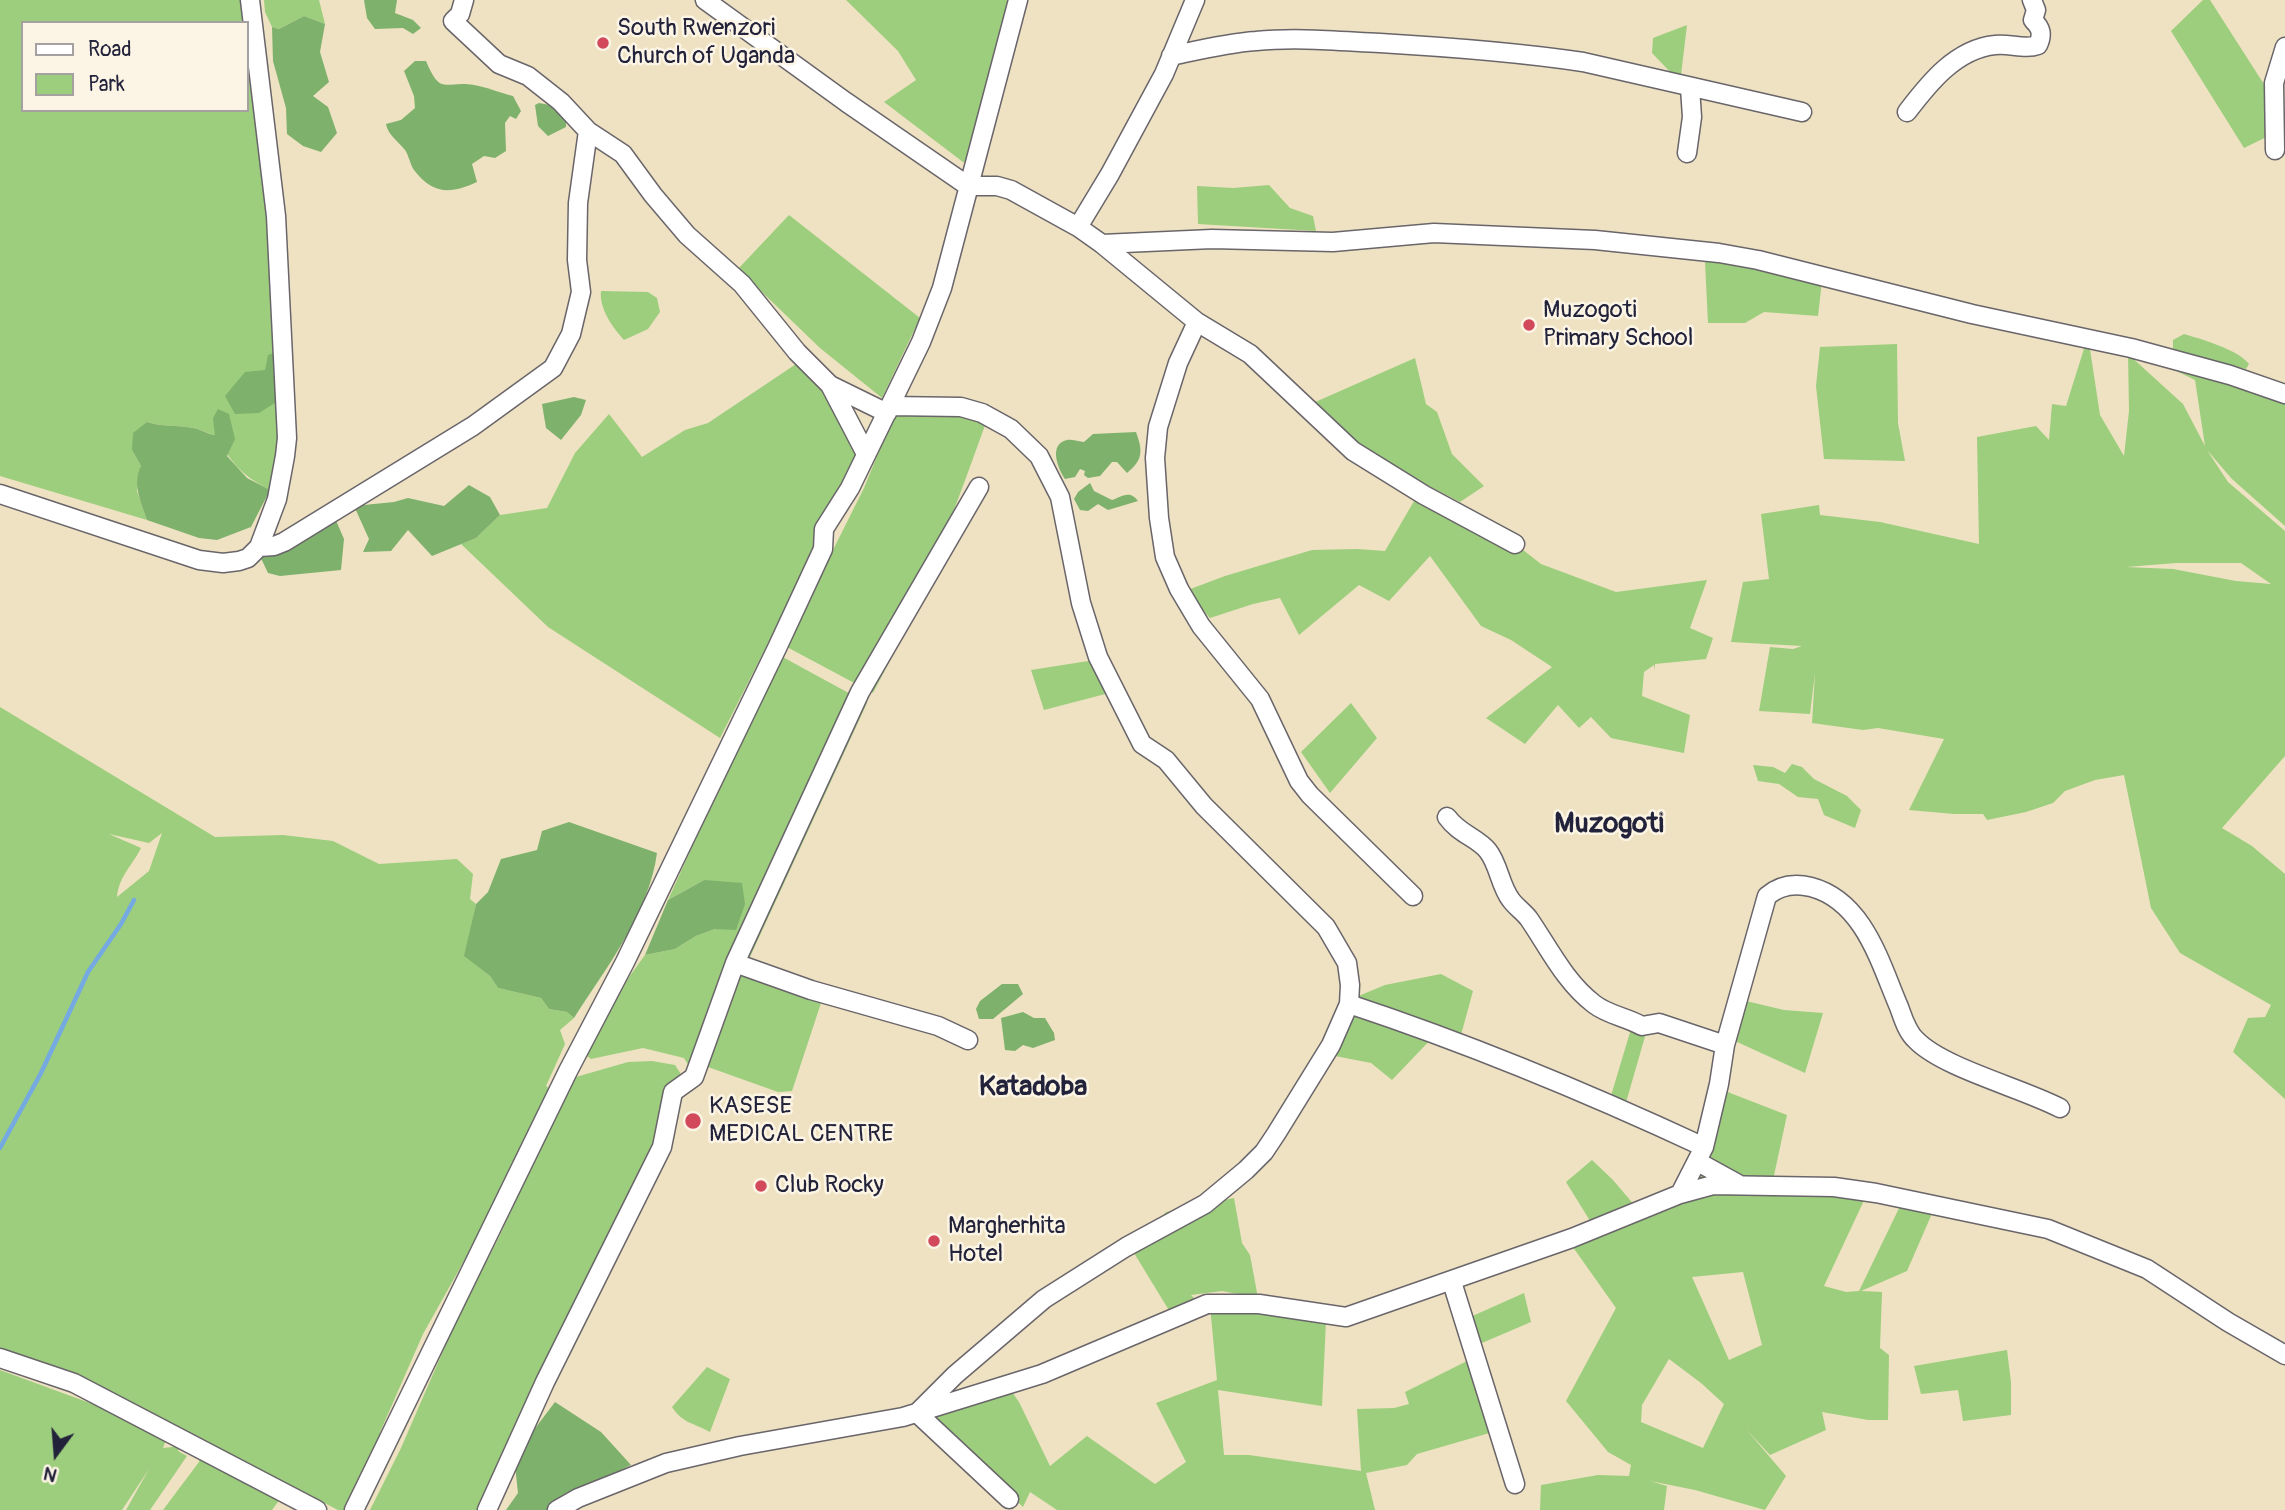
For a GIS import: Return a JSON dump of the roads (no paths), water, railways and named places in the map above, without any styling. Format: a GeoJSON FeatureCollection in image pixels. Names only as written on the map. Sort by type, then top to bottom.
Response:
{"type":"FeatureCollection","features":[{"type":"Feature","properties":{"kind":"street"},"geometry":{"type":"LineString","coordinates":[[0,494],[199,560],[223,563],[239,561],[248,558],[259,547],[277,499],[287,438],[276,216],[250,0]]}},
{"type":"Feature","properties":{"kind":"street"},"geometry":{"type":"LineString","coordinates":[[464,0],[460,14],[453,22],[499,64],[528,76],[561,102],[588,131],[623,154],[687,235],[742,285],[797,352],[830,385],[866,454]]}},
{"type":"Feature","properties":{"kind":"street"},"geometry":{"type":"LineString","coordinates":[[705,0],[846,103],[968,186],[997,186],[1011,190],[1078,227],[1197,322],[1250,354],[1353,451],[1424,495],[1515,544]]}},
{"type":"Feature","properties":{"kind":"street"},"geometry":{"type":"LineString","coordinates":[[354,1510],[568,1071],[643,925],[823,549],[824,529],[850,488],[889,409],[942,288],[1017,5],[999,0]]}},
{"type":"Feature","properties":{"kind":"street"},"geometry":{"type":"LineString","coordinates":[[1078,227],[1110,174],[1171,56],[1195,0]]}},
{"type":"Feature","properties":{"kind":"street"},"geometry":{"type":"LineString","coordinates":[[1907,112],[1932,80],[1968,53],[1997,44],[2030,48],[2038,46],[2041,33],[2040,27],[2033,20],[2036,10],[2032,0]]}},
{"type":"Feature","properties":{"kind":"street"},"geometry":{"type":"LineString","coordinates":[[1171,56],[1258,40],[1439,46],[1559,58],[1802,112]]}},
{"type":"Feature","properties":{"kind":"street"},"geometry":{"type":"LineString","coordinates":[[2274,150],[2274,83],[2285,47]]}},
{"type":"Feature","properties":{"kind":"street"},"geometry":{"type":"LineString","coordinates":[[1687,153],[1692,117],[1690,88]]}},
{"type":"Feature","properties":{"kind":"street"},"geometry":{"type":"LineString","coordinates":[[259,547],[284,542],[473,426],[553,368],[571,334],[581,292],[577,260],[578,203],[588,131]]}},
{"type":"Feature","properties":{"kind":"street"},"geometry":{"type":"LineString","coordinates":[[1102,244],[1212,239],[1333,242],[1434,233],[1595,240],[1719,253],[1758,260],[1972,314],[2131,348],[2285,394]]}},
{"type":"Feature","properties":{"kind":"street"},"geometry":{"type":"LineString","coordinates":[[1197,322],[1178,363],[1157,435],[1157,494],[1166,556],[1179,589],[1201,626],[1260,699],[1300,781],[1310,795],[1413,896]]}},
{"type":"Feature","properties":{"kind":"street"},"geometry":{"type":"LineString","coordinates":[[830,385],[889,409],[929,405],[972,410],[1002,423],[1039,457],[1060,497],[1081,603],[1098,657],[1142,744],[1166,760],[1204,806],[1326,927],[1347,963],[1349,1004],[1336,1036],[1270,1143],[1246,1170],[1205,1204],[1126,1247],[1044,1299],[955,1375],[917,1413]]}},
{"type":"Feature","properties":{"kind":"street"},"geometry":{"type":"LineString","coordinates":[[487,1510],[545,1382],[662,1147],[673,1091],[694,1077],[735,963],[864,683],[979,487]]}},
{"type":"Feature","properties":{"kind":"street"},"geometry":{"type":"LineString","coordinates":[[1447,817],[1455,829],[1488,851],[1510,899],[1528,917],[1552,957],[1595,1006],[1642,1026],[1659,1023],[1725,1045]]}},
{"type":"Feature","properties":{"kind":"street"},"geometry":{"type":"LineString","coordinates":[[1680,1194],[1701,1154],[1720,1084],[1725,1045],[1767,896],[1788,885],[1816,888],[1834,897],[1857,919],[1879,959],[1906,1024],[1916,1041],[1946,1060],[2037,1096],[2060,1108]]}},
{"type":"Feature","properties":{"kind":"street"},"geometry":{"type":"LineString","coordinates":[[735,963],[835,998],[938,1026],[968,1040]]}},
{"type":"Feature","properties":{"kind":"street"},"geometry":{"type":"LineString","coordinates":[[1349,1004],[1430,1031],[1577,1090],[1701,1154],[1738,1184]]}},
{"type":"Feature","properties":{"kind":"street"},"geometry":{"type":"LineString","coordinates":[[557,1510],[578,1498],[666,1463],[740,1446],[917,1413],[1042,1374],[1207,1304],[1259,1304],[1342,1317],[1452,1282],[1705,1186],[1738,1184],[1859,1190],[2048,1229],[2147,1269],[2228,1322],[2285,1355]]}},
{"type":"Feature","properties":{"kind":"street"},"geometry":{"type":"LineString","coordinates":[[1452,1282],[1515,1484]]}},
{"type":"Feature","properties":{"kind":"street"},"geometry":{"type":"LineString","coordinates":[[0,1358],[74,1382],[317,1510]]}},
{"type":"Feature","properties":{"kind":"street"},"geometry":{"type":"LineString","coordinates":[[917,1413],[1010,1499]]}},
{"type":"Feature","properties":{"kind":"waterway"},"geometry":{"type":"LineString","coordinates":[[0,1148],[41,1073],[88,972],[134,900]]}},
{"type":"Feature","properties":{"kind":"place","name":"South Rwenzori Church of Uganda"},"geometry":{"type":"Point","coordinates":[603,43]}},
{"type":"Feature","properties":{"kind":"place","name":"Muzogoti Primary School"},"geometry":{"type":"Point","coordinates":[1529,325]}},
{"type":"Feature","properties":{"kind":"place","name":"KASESE MEDICAL CENTRE"},"geometry":{"type":"Point","coordinates":[693,1121]}},
{"type":"Feature","properties":{"kind":"place","name":"Club Rocky"},"geometry":{"type":"Point","coordinates":[761,1186]}},
{"type":"Feature","properties":{"kind":"place","name":"Margherhita Hotel"},"geometry":{"type":"Point","coordinates":[934,1241]}},
{"type":"Feature","properties":{"kind":"district","name":"Muzogoti"},"geometry":{"type":"Point","coordinates":[1609,825]}},
{"type":"Feature","properties":{"kind":"district","name":"Katadoba"},"geometry":{"type":"Point","coordinates":[1033,1088]}}]}
